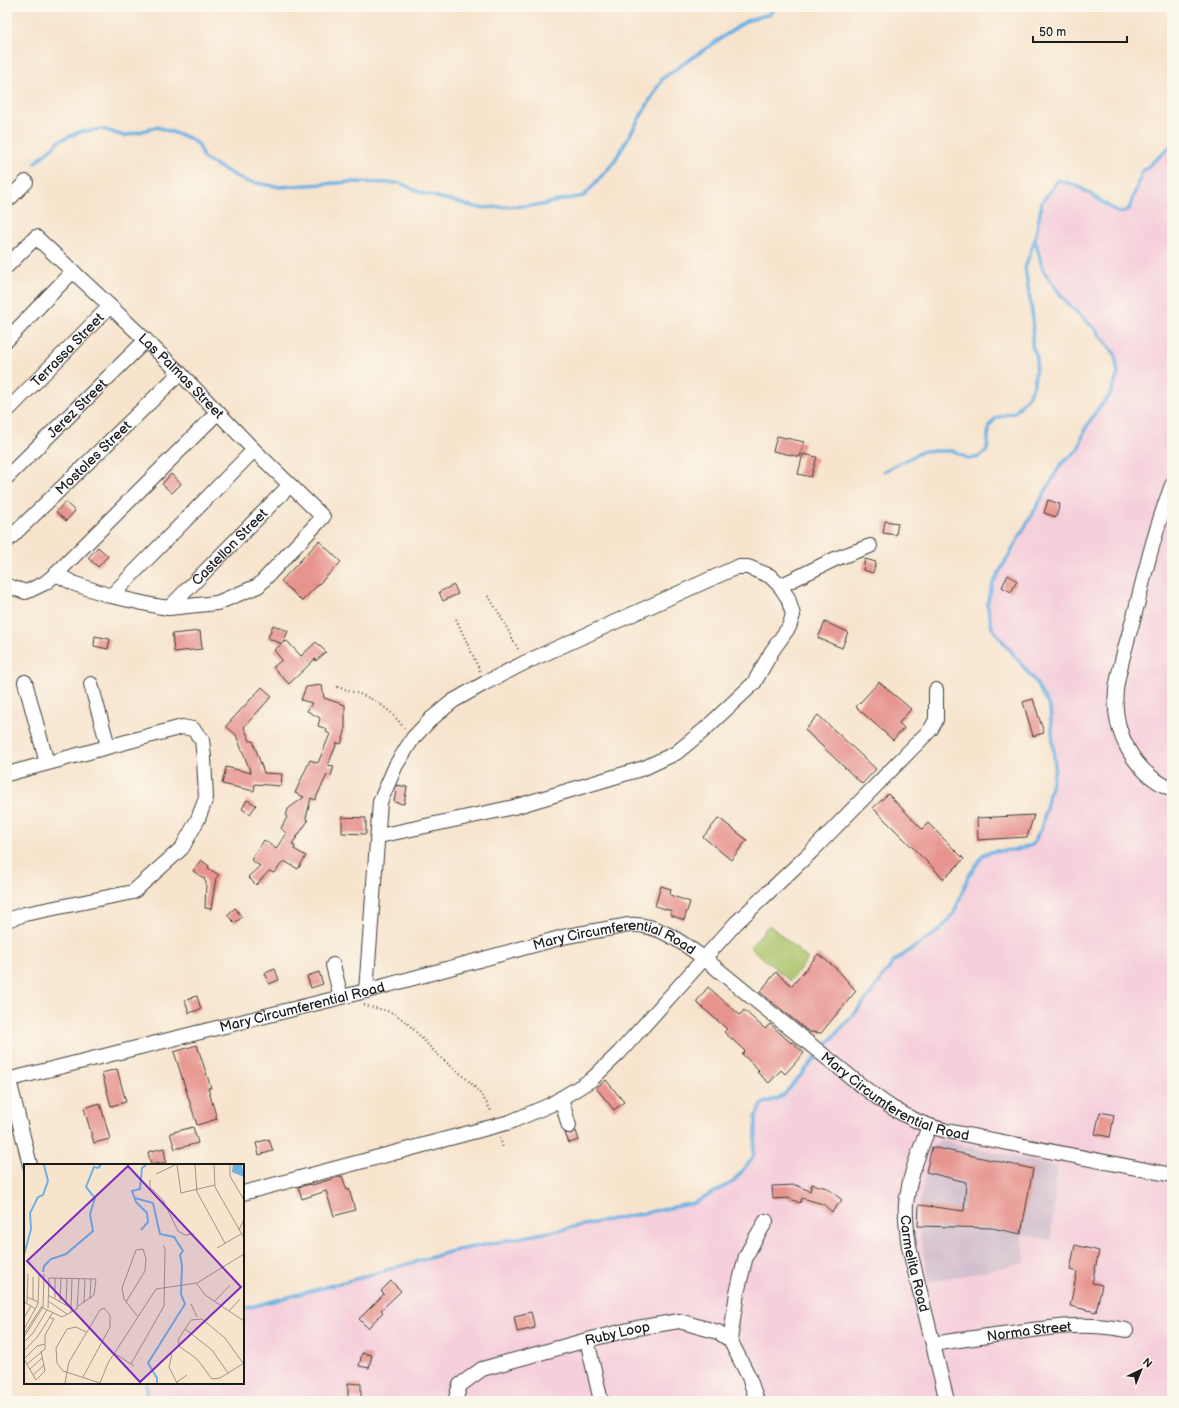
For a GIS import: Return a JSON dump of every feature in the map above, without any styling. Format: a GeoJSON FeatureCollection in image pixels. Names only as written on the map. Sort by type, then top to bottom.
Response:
{"type":"FeatureCollection","features":[{"type":"Feature","properties":{"kind":"street"},"geometry":{"type":"LineString","coordinates":[[7,201],[26,182]]}},
{"type":"Feature","properties":{"kind":"street","name":"Las Palmas Street"},"geometry":{"type":"LineString","coordinates":[[7,266],[36,238],[73,271],[180,373],[254,450],[323,517],[258,586],[217,603],[168,608]]}},
{"type":"Feature","properties":{"kind":"street"},"geometry":{"type":"LineString","coordinates":[[7,340],[73,271]]}},
{"type":"Feature","properties":{"kind":"street","name":"Terrassa Street"},"geometry":{"type":"LineString","coordinates":[[7,411],[110,306]]}},
{"type":"Feature","properties":{"kind":"street","name":"Jerez Street"},"geometry":{"type":"LineString","coordinates":[[7,477],[146,340]]}},
{"type":"Feature","properties":{"kind":"street","name":"Mostoles Street"},"geometry":{"type":"LineString","coordinates":[[7,541],[180,373]]}},
{"type":"Feature","properties":{"kind":"street"},"geometry":{"type":"LineString","coordinates":[[7,586],[26,592],[45,583],[56,574],[218,412]]}},
{"type":"Feature","properties":{"kind":"street"},"geometry":{"type":"LineString","coordinates":[[111,596],[254,450]]}},
{"type":"Feature","properties":{"kind":"street","name":"Castellon Street"},"geometry":{"type":"LineString","coordinates":[[168,608],[290,485]]}},
{"type":"Feature","properties":{"kind":"street"},"geometry":{"type":"LineString","coordinates":[[1172,485],[1154,537],[1116,690],[1119,726],[1131,755],[1142,769],[1152,778],[1172,789]]}},
{"type":"Feature","properties":{"kind":"street"},"geometry":{"type":"LineString","coordinates":[[780,586],[835,559],[870,546]]}},
{"type":"Feature","properties":{"kind":"street"},"geometry":{"type":"LineString","coordinates":[[366,991],[379,836],[380,802],[396,765],[413,738],[431,719],[453,701],[524,663],[737,568],[748,566],[770,576],[780,586],[788,598],[793,615],[789,627],[772,651],[754,683],[703,731],[676,753],[644,768],[514,807],[379,836]]}},
{"type":"Feature","properties":{"kind":"street"},"geometry":{"type":"LineString","coordinates":[[56,574],[75,584],[111,596],[168,608]]}},
{"type":"Feature","properties":{"kind":"street"},"geometry":{"type":"LineString","coordinates":[[25,682],[47,763]]}},
{"type":"Feature","properties":{"kind":"street"},"geometry":{"type":"LineString","coordinates":[[91,684],[108,746]]}},
{"type":"Feature","properties":{"kind":"street"},"geometry":{"type":"LineString","coordinates":[[244,1193],[510,1122],[550,1105],[591,1080],[619,1053],[736,923],[812,851],[931,729],[936,720],[936,690]]}},
{"type":"Feature","properties":{"kind":"street"},"geometry":{"type":"LineString","coordinates":[[7,774],[182,727],[193,729],[202,740],[206,798],[198,819],[182,848],[133,892],[25,914],[7,920]]}},
{"type":"Feature","properties":{"kind":"street","name":"Mary Circumferential Road"},"geometry":{"type":"LineString","coordinates":[[8,1080],[347,996],[567,936],[638,924],[648,926],[683,943],[880,1101],[898,1112],[929,1127],[1172,1175]]}},
{"type":"Feature","properties":{"kind":"street"},"geometry":{"type":"LineString","coordinates":[[333,965],[347,996]]}},
{"type":"Feature","properties":{"kind":"street"},"geometry":{"type":"LineString","coordinates":[[8,1080],[30,1164]]}},
{"type":"Feature","properties":{"kind":"street"},"geometry":{"type":"LineString","coordinates":[[561,1098],[569,1126]]}},
{"type":"Feature","properties":{"kind":"street","name":"Carmelita Road"},"geometry":{"type":"LineString","coordinates":[[929,1127],[917,1157],[911,1181],[906,1204],[906,1225],[909,1247],[947,1401]]}},
{"type":"Feature","properties":{"kind":"street"},"geometry":{"type":"LineString","coordinates":[[757,1401],[749,1376],[730,1340],[746,1256],[766,1221]]}},
{"type":"Feature","properties":{"kind":"street","name":"Ruby Loop"},"geometry":{"type":"LineString","coordinates":[[455,1401],[460,1385],[482,1369],[637,1328],[680,1321],[718,1332],[730,1340]]}},
{"type":"Feature","properties":{"kind":"street","name":"Norma Street"},"geometry":{"type":"LineString","coordinates":[[933,1344],[1061,1326],[1106,1326],[1126,1330]]}},
{"type":"Feature","properties":{"kind":"street"},"geometry":{"type":"LineString","coordinates":[[587,1340],[601,1401]]}},
{"type":"Feature","properties":{"kind":"path"},"geometry":{"type":"LineString","coordinates":[[488,596],[500,612],[524,663]]}},
{"type":"Feature","properties":{"kind":"path"},"geometry":{"type":"LineString","coordinates":[[456,619],[485,683]]}},
{"type":"Feature","properties":{"kind":"path"},"geometry":{"type":"LineString","coordinates":[[337,687],[365,695],[387,708],[400,721],[413,738]]}},
{"type":"Feature","properties":{"kind":"path"},"geometry":{"type":"LineString","coordinates":[[347,996],[360,1004],[397,1015],[434,1051],[463,1075],[487,1103],[497,1126]]}},
{"type":"Feature","properties":{"kind":"shaded area"},"geometry":{"type":"Polygon","coordinates":[[[1170,145],[1172,145],[1172,1401],[146,1401],[148,1393],[146,1384],[244,1384],[244,1309],[453,1251],[694,1203],[733,1182],[753,1157],[756,1133],[756,1116],[762,1104],[783,1096],[867,999],[894,961],[940,930],[954,913],[968,877],[984,854],[995,851],[1016,850],[1032,845],[1041,830],[1055,768],[1050,708],[1035,681],[992,628],[987,604],[993,583],[1061,464],[1078,450],[1085,429],[1097,410],[1110,395],[1118,374],[1115,354],[1095,329],[1066,302],[1043,270],[1035,239],[1042,202],[1058,180],[1078,186],[1119,213],[1129,209],[1142,172],[1170,145]]]}},
{"type":"Feature","properties":{"kind":"shaded area"},"geometry":{"type":"Polygon","coordinates":[[[940,1140],[1057,1167],[1051,1240],[1021,1234],[1025,1263],[929,1282],[918,1226],[919,1205],[932,1147],[940,1140]]]}},
{"type":"Feature","properties":{"kind":"green space"},"geometry":{"type":"Polygon","coordinates":[[[769,925],[808,959],[790,981],[750,947],[769,925]]]}},
{"type":"Feature","properties":{"kind":"building"},"geometry":{"type":"Polygon","coordinates":[[[777,436],[804,442],[800,457],[773,451],[777,436]]]}},
{"type":"Feature","properties":{"kind":"building"},"geometry":{"type":"Polygon","coordinates":[[[803,454],[817,457],[811,477],[798,474],[803,454]]]}},
{"type":"Feature","properties":{"kind":"building"},"geometry":{"type":"Polygon","coordinates":[[[171,474],[181,484],[172,493],[162,484],[171,474]]]}},
{"type":"Feature","properties":{"kind":"building"},"geometry":{"type":"Polygon","coordinates":[[[1048,500],[1060,504],[1056,517],[1044,513],[1048,500]]]}},
{"type":"Feature","properties":{"kind":"building"},"geometry":{"type":"Polygon","coordinates":[[[65,502],[75,511],[66,521],[56,512],[65,502]]]}},
{"type":"Feature","properties":{"kind":"building"},"geometry":{"type":"Polygon","coordinates":[[[885,521],[898,523],[896,535],[883,533],[885,521]]]}},
{"type":"Feature","properties":{"kind":"building"},"geometry":{"type":"Polygon","coordinates":[[[319,541],[341,562],[302,601],[281,581],[319,541]]]}},
{"type":"Feature","properties":{"kind":"building"},"geometry":{"type":"Polygon","coordinates":[[[98,547],[108,556],[98,567],[88,558],[98,547]]]}},
{"type":"Feature","properties":{"kind":"building"},"geometry":{"type":"Polygon","coordinates":[[[865,559],[876,562],[873,573],[863,570],[865,559]]]}},
{"type":"Feature","properties":{"kind":"building"},"geometry":{"type":"Polygon","coordinates":[[[1008,575],[1017,581],[1011,592],[1002,587],[1008,575]]]}},
{"type":"Feature","properties":{"kind":"building"},"geometry":{"type":"Polygon","coordinates":[[[454,585],[458,594],[443,601],[439,592],[454,585]]]}},
{"type":"Feature","properties":{"kind":"building"},"geometry":{"type":"Polygon","coordinates":[[[825,622],[848,632],[842,648],[818,638],[825,622]]]}},
{"type":"Feature","properties":{"kind":"building"},"geometry":{"type":"Polygon","coordinates":[[[273,625],[288,631],[283,643],[287,641],[301,656],[316,642],[326,652],[316,661],[315,659],[289,684],[273,667],[282,660],[274,650],[282,644],[268,638],[273,625]]]}},
{"type":"Feature","properties":{"kind":"building"},"geometry":{"type":"Polygon","coordinates":[[[200,631],[202,649],[174,652],[172,634],[200,631]]]}},
{"type":"Feature","properties":{"kind":"building"},"geometry":{"type":"Polygon","coordinates":[[[95,636],[110,639],[108,649],[94,646],[95,636]]]}},
{"type":"Feature","properties":{"kind":"building"},"geometry":{"type":"Polygon","coordinates":[[[879,682],[911,709],[899,723],[904,728],[893,740],[856,707],[879,682]]]}},
{"type":"Feature","properties":{"kind":"building"},"geometry":{"type":"Polygon","coordinates":[[[322,685],[324,698],[345,705],[345,732],[341,744],[337,743],[328,765],[334,766],[331,776],[327,775],[315,800],[311,798],[306,818],[308,821],[292,844],[295,846],[294,849],[306,856],[298,869],[284,861],[274,873],[269,871],[256,885],[248,877],[260,866],[251,860],[264,840],[276,849],[286,833],[281,828],[287,817],[288,809],[304,797],[295,793],[310,760],[318,763],[330,734],[326,732],[327,729],[318,726],[320,718],[307,711],[312,703],[301,700],[306,687],[322,685]]]}},
{"type":"Feature","properties":{"kind":"building"},"geometry":{"type":"Polygon","coordinates":[[[262,687],[272,696],[244,727],[250,741],[253,741],[264,773],[282,774],[281,786],[255,784],[254,791],[222,784],[226,767],[251,773],[236,735],[226,726],[262,687]]]}},
{"type":"Feature","properties":{"kind":"building"},"geometry":{"type":"Polygon","coordinates":[[[1033,699],[1044,733],[1033,736],[1023,702],[1033,699]]]}},
{"type":"Feature","properties":{"kind":"building"},"geometry":{"type":"Polygon","coordinates":[[[818,715],[876,769],[862,784],[805,730],[818,715]]]}},
{"type":"Feature","properties":{"kind":"building"},"geometry":{"type":"Polygon","coordinates":[[[397,785],[407,787],[404,804],[394,802],[397,785]]]}},
{"type":"Feature","properties":{"kind":"building"},"geometry":{"type":"Polygon","coordinates":[[[888,794],[922,829],[928,823],[964,859],[944,879],[873,808],[888,794]]]}},
{"type":"Feature","properties":{"kind":"building"},"geometry":{"type":"Polygon","coordinates":[[[247,800],[256,805],[250,814],[242,809],[247,800]]]}},
{"type":"Feature","properties":{"kind":"building"},"geometry":{"type":"Polygon","coordinates":[[[1034,815],[1027,837],[978,840],[977,818],[1034,815]]]}},
{"type":"Feature","properties":{"kind":"building"},"geometry":{"type":"Polygon","coordinates":[[[342,817],[366,818],[366,834],[342,833],[342,817]]]}},
{"type":"Feature","properties":{"kind":"building"},"geometry":{"type":"Polygon","coordinates":[[[719,818],[747,840],[731,860],[703,837],[719,818]]]}},
{"type":"Feature","properties":{"kind":"building"},"geometry":{"type":"Polygon","coordinates":[[[201,860],[209,866],[208,868],[219,875],[216,878],[211,909],[205,908],[205,879],[193,871],[201,860]]]}},
{"type":"Feature","properties":{"kind":"building"},"geometry":{"type":"Polygon","coordinates":[[[661,886],[671,889],[670,895],[690,902],[684,920],[670,915],[672,911],[655,906],[661,886]]]}},
{"type":"Feature","properties":{"kind":"building"},"geometry":{"type":"Polygon","coordinates":[[[235,908],[242,917],[235,923],[227,915],[235,908]]]}},
{"type":"Feature","properties":{"kind":"building"},"geometry":{"type":"Polygon","coordinates":[[[818,954],[838,970],[856,991],[821,1033],[809,1032],[760,992],[776,972],[792,986],[818,954]]]}},
{"type":"Feature","properties":{"kind":"building"},"geometry":{"type":"Polygon","coordinates":[[[275,969],[279,980],[269,984],[265,973],[275,969]]]}},
{"type":"Feature","properties":{"kind":"building"},"geometry":{"type":"Polygon","coordinates":[[[319,972],[323,984],[311,988],[307,976],[319,972]]]}},
{"type":"Feature","properties":{"kind":"building"},"geometry":{"type":"Polygon","coordinates":[[[708,987],[740,1015],[744,1010],[765,1029],[770,1024],[804,1053],[785,1074],[781,1070],[769,1083],[757,1072],[759,1070],[742,1054],[745,1051],[724,1032],[727,1029],[696,1002],[708,987]]]}},
{"type":"Feature","properties":{"kind":"building"},"geometry":{"type":"Polygon","coordinates":[[[197,996],[201,1009],[189,1013],[185,1000],[197,996]]]}},
{"type":"Feature","properties":{"kind":"building"},"geometry":{"type":"Polygon","coordinates":[[[197,1045],[211,1088],[208,1088],[217,1119],[197,1125],[174,1052],[197,1045]]]}},
{"type":"Feature","properties":{"kind":"building"},"geometry":{"type":"Polygon","coordinates":[[[117,1069],[126,1102],[111,1106],[102,1073],[117,1069]]]}},
{"type":"Feature","properties":{"kind":"building"},"geometry":{"type":"Polygon","coordinates":[[[606,1080],[624,1102],[614,1110],[596,1088],[606,1080]]]}},
{"type":"Feature","properties":{"kind":"building"},"geometry":{"type":"Polygon","coordinates":[[[100,1103],[110,1139],[94,1143],[84,1108],[100,1103]]]}},
{"type":"Feature","properties":{"kind":"building"},"geometry":{"type":"Polygon","coordinates":[[[1100,1112],[1114,1115],[1110,1137],[1095,1134],[1100,1112]]]}},
{"type":"Feature","properties":{"kind":"building"},"geometry":{"type":"Polygon","coordinates":[[[193,1127],[198,1143],[175,1149],[170,1133],[193,1127]]]}},
{"type":"Feature","properties":{"kind":"building"},"geometry":{"type":"Polygon","coordinates":[[[576,1131],[579,1140],[569,1143],[565,1133],[571,1134],[576,1131]]]}},
{"type":"Feature","properties":{"kind":"building"},"geometry":{"type":"Polygon","coordinates":[[[269,1139],[273,1151],[259,1155],[256,1143],[269,1139]]]}},
{"type":"Feature","properties":{"kind":"building"},"geometry":{"type":"Polygon","coordinates":[[[932,1147],[1033,1169],[1021,1234],[992,1228],[918,1226],[919,1205],[964,1211],[966,1182],[926,1172],[932,1147]]]}},
{"type":"Feature","properties":{"kind":"building"},"geometry":{"type":"Polygon","coordinates":[[[164,1148],[166,1162],[151,1164],[148,1152],[164,1148]]]}},
{"type":"Feature","properties":{"kind":"building"},"geometry":{"type":"Polygon","coordinates":[[[342,1176],[347,1190],[349,1189],[355,1210],[334,1216],[326,1191],[302,1199],[298,1187],[312,1185],[342,1176]]]}},
{"type":"Feature","properties":{"kind":"building"},"geometry":{"type":"Polygon","coordinates":[[[812,1184],[827,1188],[842,1200],[832,1212],[823,1204],[802,1198],[800,1203],[788,1198],[773,1199],[772,1186],[796,1185],[810,1191],[812,1184]]]}},
{"type":"Feature","properties":{"kind":"building"},"geometry":{"type":"Polygon","coordinates":[[[1075,1245],[1099,1251],[1092,1283],[1102,1285],[1096,1312],[1070,1306],[1077,1272],[1070,1270],[1075,1245]]]}},
{"type":"Feature","properties":{"kind":"building"},"geometry":{"type":"Polygon","coordinates":[[[391,1281],[401,1291],[381,1310],[383,1312],[368,1328],[359,1319],[384,1294],[381,1291],[391,1281]]]}},
{"type":"Feature","properties":{"kind":"building"},"geometry":{"type":"Polygon","coordinates":[[[531,1312],[535,1328],[517,1332],[514,1316],[531,1312]]]}},
{"type":"Feature","properties":{"kind":"building"},"geometry":{"type":"Polygon","coordinates":[[[362,1353],[372,1355],[369,1368],[359,1366],[362,1353]]]}},
{"type":"Feature","properties":{"kind":"building"},"geometry":{"type":"Polygon","coordinates":[[[348,1383],[361,1384],[361,1398],[348,1398],[348,1383]]]}},
{"type":"Feature","properties":{"kind":"waterway"},"geometry":{"type":"LineString","coordinates":[[35,163],[59,141],[79,132],[102,129],[124,136],[157,127],[189,138],[199,145],[203,158],[245,181],[280,187],[351,182],[400,183],[422,193],[479,208],[542,205],[584,196],[614,162],[663,78],[746,21],[769,14],[778,7]]}},
{"type":"Feature","properties":{"kind":"waterway"},"geometry":{"type":"LineString","coordinates":[[884,471],[924,451],[953,451],[969,459],[979,457],[987,450],[989,426],[996,418],[1015,412],[1027,398],[1034,384],[1037,357],[1032,346],[1033,319],[1025,268],[1035,239],[1042,202],[1058,180],[1078,186],[1119,213],[1129,209],[1142,172],[1172,145]]}},
{"type":"Feature","properties":{"kind":"waterway"},"geometry":{"type":"LineString","coordinates":[[822,1050],[867,999],[894,961],[940,930],[954,913],[968,877],[984,854],[995,851],[1016,850],[1032,845],[1041,830],[1055,768],[1050,708],[1035,681],[992,628],[987,604],[993,583],[1061,464],[1078,450],[1085,429],[1097,410],[1110,395],[1118,374],[1115,354],[1095,329],[1066,302],[1043,270],[1035,239]]}},
{"type":"Feature","properties":{"kind":"waterway"},"geometry":{"type":"LineString","coordinates":[[244,1309],[453,1251],[694,1203],[733,1182],[753,1158],[756,1133],[756,1116],[762,1104],[783,1096],[818,1055]]}},
{"type":"Feature","properties":{"kind":"waterway"},"geometry":{"type":"LineString","coordinates":[[146,1384],[148,1393],[146,1401]]}}]}
